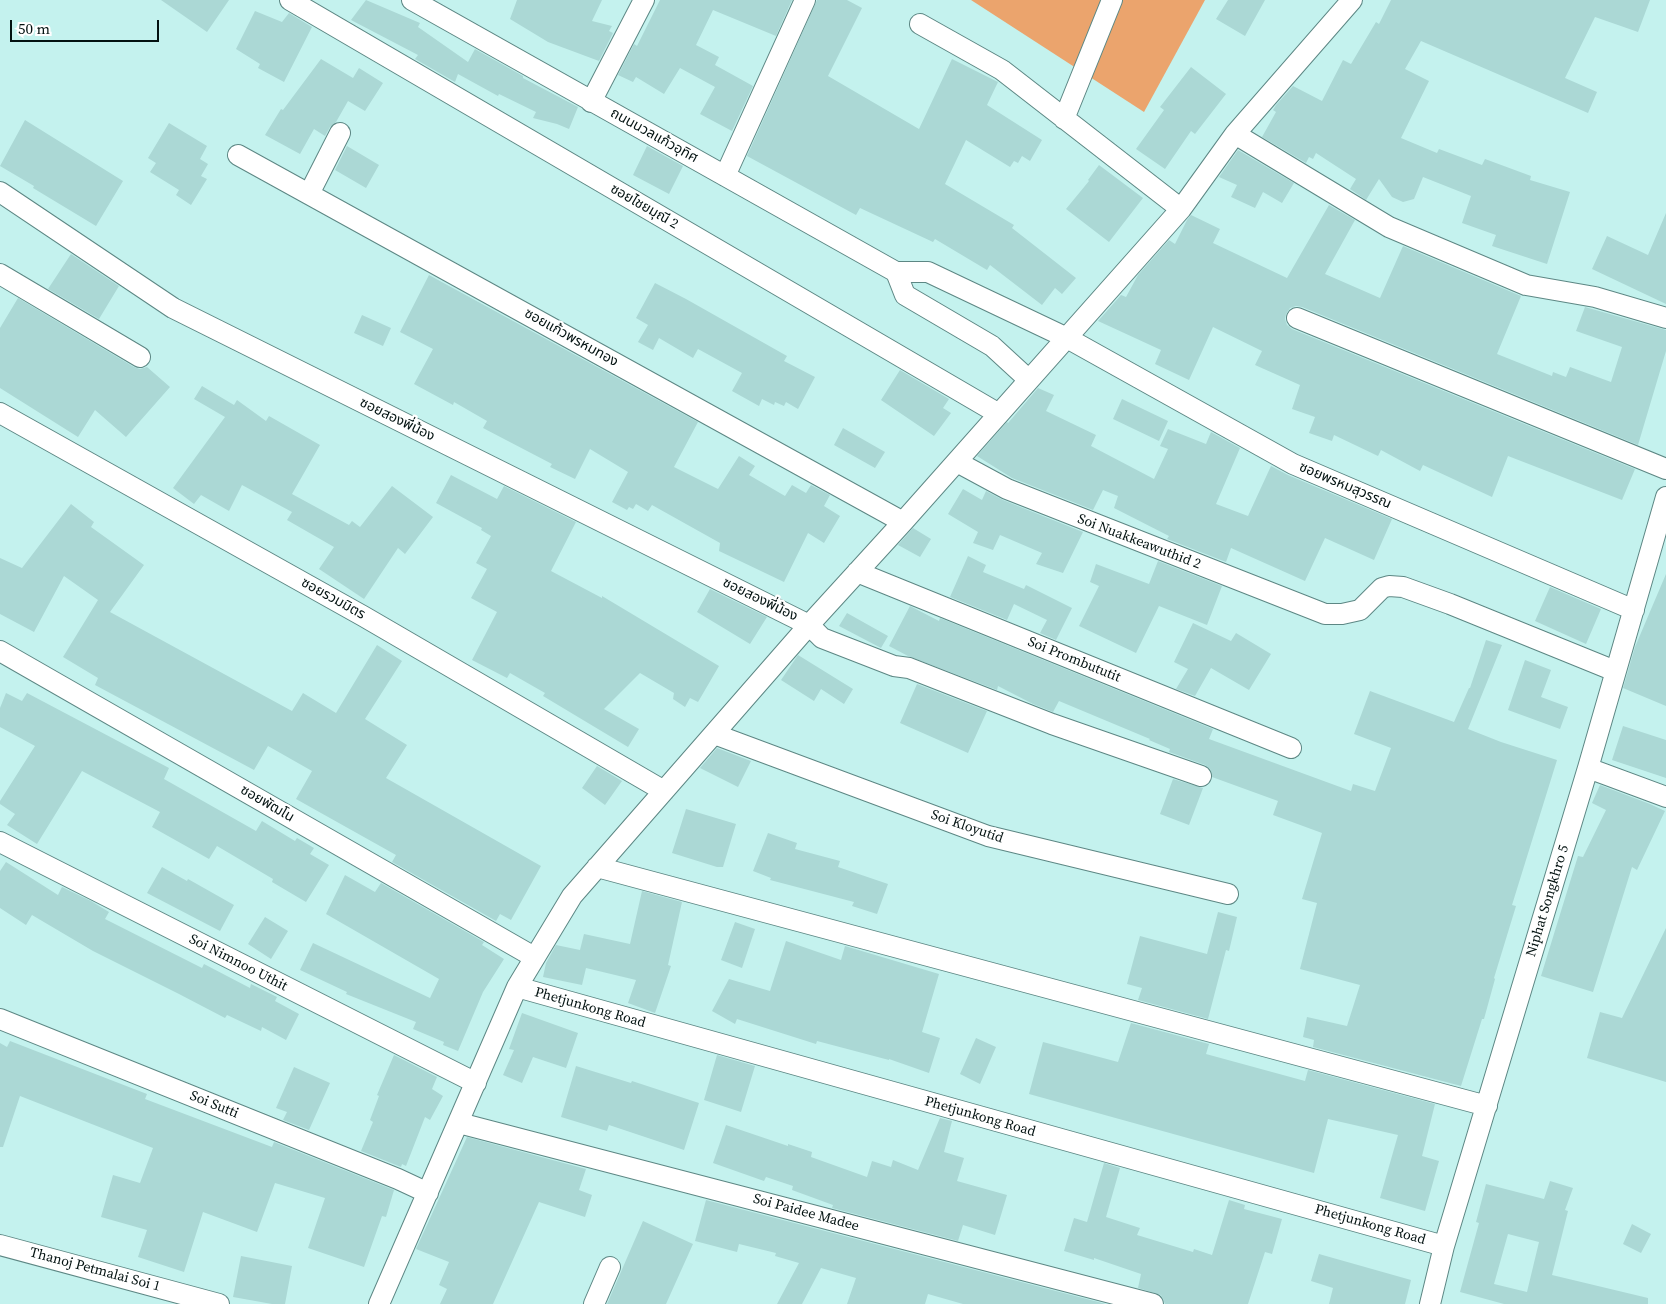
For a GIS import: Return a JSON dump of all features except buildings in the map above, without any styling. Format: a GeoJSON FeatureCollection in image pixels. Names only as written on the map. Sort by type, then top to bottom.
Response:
{"type":"FeatureCollection","features":[{"type":"Feature","properties":{"kind":"street","name":"ซอยไชยมุณี 2"},"geometry":{"type":"LineString","coordinates":[[290,0],[999,414]]}},
{"type":"Feature","properties":{"kind":"street","name":"ถนนนวลแก้วอุทิศ"},"geometry":{"type":"LineString","coordinates":[[412,0],[896,272],[928,272],[1067,338]]}},
{"type":"Feature","properties":{"kind":"street"},"geometry":{"type":"LineString","coordinates":[[591,102],[644,0]]}},
{"type":"Feature","properties":{"kind":"street"},"geometry":{"type":"LineString","coordinates":[[725,176],[805,0]]}},
{"type":"Feature","properties":{"kind":"street"},"geometry":{"type":"LineString","coordinates":[[1064,119],[1112,0]]}},
{"type":"Feature","properties":{"kind":"street"},"geometry":{"type":"LineString","coordinates":[[380,1304],[517,987],[572,896],[809,624],[904,522],[1181,208],[1236,134],[1352,0]]}},
{"type":"Feature","properties":{"kind":"street"},"geometry":{"type":"LineString","coordinates":[[920,24],[1002,70],[1181,208]]}},
{"type":"Feature","properties":{"kind":"street"},"geometry":{"type":"LineString","coordinates":[[310,194],[340,133]]}},
{"type":"Feature","properties":{"kind":"street"},"geometry":{"type":"LineString","coordinates":[[1236,134],[1389,227],[1526,285],[1595,297],[1666,318]]}},
{"type":"Feature","properties":{"kind":"street","name":"ซอยแก้วพรหมทอง"},"geometry":{"type":"LineString","coordinates":[[238,155],[904,522]]}},
{"type":"Feature","properties":{"kind":"street","name":"ซอยสองพี่น้อง"},"geometry":{"type":"LineString","coordinates":[[0,192],[173,308],[809,624],[822,638],[894,666],[909,668],[1052,724],[1201,776]]}},
{"type":"Feature","properties":{"kind":"street"},"geometry":{"type":"LineString","coordinates":[[896,272],[906,295],[992,346],[1029,380]]}},
{"type":"Feature","properties":{"kind":"street"},"geometry":{"type":"LineString","coordinates":[[0,274],[140,357]]}},
{"type":"Feature","properties":{"kind":"street"},"geometry":{"type":"LineString","coordinates":[[1297,318],[1666,469]]}},
{"type":"Feature","properties":{"kind":"street","name":"ซอยพรหมสุวรรณ"},"geometry":{"type":"LineString","coordinates":[[1067,338],[1293,464],[1634,610]]}},
{"type":"Feature","properties":{"kind":"street","name":"ซอยรวมมิตร"},"geometry":{"type":"LineString","coordinates":[[0,413],[363,616],[664,790]]}},
{"type":"Feature","properties":{"kind":"street","name":"Soi Nuakkeawuthid 2"},"geometry":{"type":"LineString","coordinates":[[957,462],[1007,490],[1325,614],[1342,614],[1360,610],[1382,588],[1389,586],[1403,587],[1450,604],[1615,671]]}},
{"type":"Feature","properties":{"kind":"street","name":"Niphat Songkhro 5"},"geometry":{"type":"LineString","coordinates":[[1430,1304],[1444,1246],[1588,768],[1666,497]]}},
{"type":"Feature","properties":{"kind":"street","name":"Soi Prombututit"},"geometry":{"type":"LineString","coordinates":[[857,572],[1291,748]]}},
{"type":"Feature","properties":{"kind":"street","name":"ซอยพัฒโน"},"geometry":{"type":"LineString","coordinates":[[0,651],[534,957]]}},
{"type":"Feature","properties":{"kind":"street","name":"Soi Kloyutid"},"geometry":{"type":"LineString","coordinates":[[714,734],[988,836],[1228,894]]}},
{"type":"Feature","properties":{"kind":"street"},"geometry":{"type":"LineString","coordinates":[[1588,768],[1666,797]]}},
{"type":"Feature","properties":{"kind":"street","name":"Soi Nimnoo Uthit"},"geometry":{"type":"LineString","coordinates":[[0,842],[476,1083]]}},
{"type":"Feature","properties":{"kind":"street"},"geometry":{"type":"LineString","coordinates":[[597,867],[1487,1106]]}},
{"type":"Feature","properties":{"kind":"street","name":"Phetjunkong Road"},"geometry":{"type":"LineString","coordinates":[[517,987],[1444,1246]]}},
{"type":"Feature","properties":{"kind":"street","name":"Soi Sutti"},"geometry":{"type":"LineString","coordinates":[[0,1019],[398,1179],[428,1193]]}},
{"type":"Feature","properties":{"kind":"street","name":"Soi Paidee Madee"},"geometry":{"type":"LineString","coordinates":[[459,1122],[1153,1304]]}},
{"type":"Feature","properties":{"kind":"street","name":"Thanoj Petmalai Soi 1"},"geometry":{"type":"LineString","coordinates":[[0,1245],[219,1304]]}},
{"type":"Feature","properties":{"kind":"street"},"geometry":{"type":"LineString","coordinates":[[594,1304],[610,1268]]}},
{"type":"Feature","properties":{"kind":"shaded area"},"geometry":{"type":"Polygon","coordinates":[[[971,0],[1205,0],[1144,112],[971,0]]]}}]}
